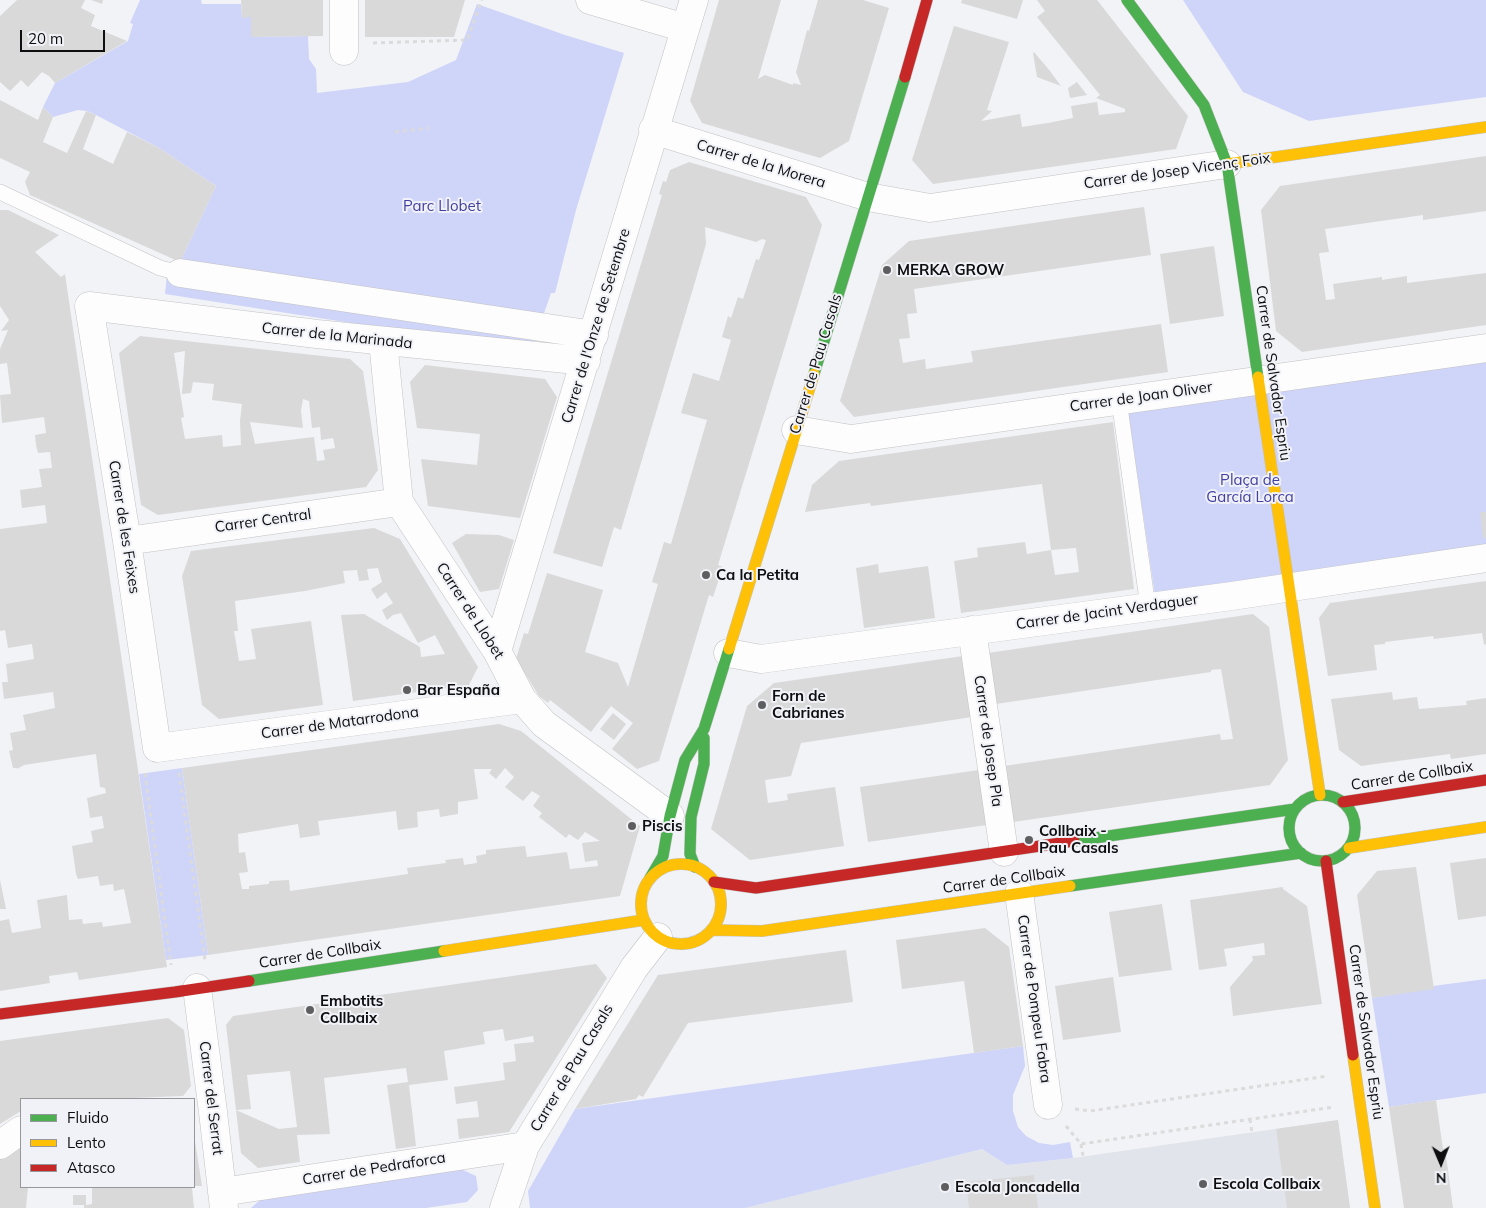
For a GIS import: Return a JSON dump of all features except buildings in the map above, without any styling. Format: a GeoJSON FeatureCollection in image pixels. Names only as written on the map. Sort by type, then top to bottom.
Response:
{"type":"FeatureCollection","features":[{"type":"Feature","properties":{"kind":"street"},"geometry":{"type":"LineString","coordinates":[[344,0],[344,47]]}},
{"type":"Feature","properties":{"kind":"street"},"geometry":{"type":"LineString","coordinates":[[590,0],[684,28]]}},
{"type":"Feature","properties":{"kind":"street","name":"Carrer de l'Onze de Setembre"},"geometry":{"type":"LineString","coordinates":[[498,651],[586,362],[653,130],[694,0]]}},
{"type":"Feature","properties":{"kind":"street","name":"Carrer de Pau Casals"},"geometry":{"type":"LineString","coordinates":[[650,878],[663,856],[670,816],[685,760],[704,729],[728,654],[927,0]]}},
{"type":"Feature","properties":{"kind":"street","name":"Carrer de Salvador Espriu"},"geometry":{"type":"LineString","coordinates":[[1126,0],[1204,105],[1227,164],[1320,795]]}},
{"type":"Feature","properties":{"kind":"street","name":"Carrer de Josep Vicenç Foix"},"geometry":{"type":"LineString","coordinates":[[868,197],[930,208],[1486,127]]}},
{"type":"Feature","properties":{"kind":"street","name":"Carrer de la Morera"},"geometry":{"type":"LineString","coordinates":[[653,130],[868,197]]}},
{"type":"Feature","properties":{"kind":"street"},"geometry":{"type":"LineString","coordinates":[[180,272],[594,335]]}},
{"type":"Feature","properties":{"kind":"street","name":"Carrer de la Marinada"},"geometry":{"type":"LineString","coordinates":[[89,306],[317,334],[586,362]]}},
{"type":"Feature","properties":{"kind":"street","name":"Carrer de les Feixes"},"geometry":{"type":"LineString","coordinates":[[89,306],[159,753]]}},
{"type":"Feature","properties":{"kind":"street","name":"Carrer de Llobet"},"geometry":{"type":"LineString","coordinates":[[383,341],[398,502],[498,651],[522,699],[544,724],[670,816]]}},
{"type":"Feature","properties":{"kind":"street","name":"Carrer de Joan Oliver"},"geometry":{"type":"LineString","coordinates":[[796,430],[851,439],[1486,348]]}},
{"type":"Feature","properties":{"kind":"street","name":"Carrer Central"},"geometry":{"type":"LineString","coordinates":[[127,541],[398,502]]}},
{"type":"Feature","properties":{"kind":"street","name":"Carrer de Jacint Verdaguer"},"geometry":{"type":"LineString","coordinates":[[728,654],[761,659],[1148,607],[1486,558]]}},
{"type":"Feature","properties":{"kind":"street","name":"Carrer de Josep Pla"},"geometry":{"type":"LineString","coordinates":[[972,630],[1004,852]]}},
{"type":"Feature","properties":{"kind":"street","name":"Carrer de Matarrodona"},"geometry":{"type":"LineString","coordinates":[[159,753],[522,699]]}},
{"type":"Feature","properties":{"kind":"street","name":"Carrer de Pau Casals"},"geometry":{"type":"LineString","coordinates":[[695,867],[690,854],[691,817],[704,764],[704,729]]}},
{"type":"Feature","properties":{"kind":"street","name":"Carrer de Collbaix"},"geometry":{"type":"LineString","coordinates":[[1343,802],[1486,780]]}},
{"type":"Feature","properties":{"kind":"street"},"geometry":{"type":"LineString","coordinates":[[1320,795],[1332,797],[1343,802],[1350,810],[1356,824],[1355,834],[1349,848],[1339,857],[1326,861],[1317,861],[1300,853],[1293,844],[1290,832],[1290,820],[1296,809],[1306,799],[1320,795]]}},
{"type":"Feature","properties":{"kind":"street","name":"Carrer de Collbaix"},"geometry":{"type":"LineString","coordinates":[[714,882],[756,888],[1296,809]]}},
{"type":"Feature","properties":{"kind":"street"},"geometry":{"type":"LineString","coordinates":[[1349,848],[1486,827]]}},
{"type":"Feature","properties":{"kind":"street","name":"Carrer de Collbaix"},"geometry":{"type":"LineString","coordinates":[[711,930],[762,931],[1300,853]]}},
{"type":"Feature","properties":{"kind":"street","name":"Carrer de Salvador Espriu"},"geometry":{"type":"LineString","coordinates":[[1326,861],[1375,1208]]}},
{"type":"Feature","properties":{"kind":"street"},"geometry":{"type":"LineString","coordinates":[[671,866],[695,867],[706,873],[714,882],[719,894],[720,907],[717,919],[711,930],[699,940],[686,944],[672,943],[651,929],[641,909],[641,898],[650,878],[660,871],[671,866]]}},
{"type":"Feature","properties":{"kind":"street","name":"Carrer de Pompeu Fabra"},"geometry":{"type":"LineString","coordinates":[[1019,893],[1048,1104]]}},
{"type":"Feature","properties":{"kind":"street","name":"Carrer de Pau Casals"},"geometry":{"type":"LineString","coordinates":[[504,1208],[525,1146],[634,968],[651,929]]}},
{"type":"Feature","properties":{"kind":"street","name":"Carrer de Collbaix"},"geometry":{"type":"LineString","coordinates":[[0,1014],[651,929]]}},
{"type":"Feature","properties":{"kind":"street","name":"Carrer del Serrat"},"geometry":{"type":"LineString","coordinates":[[194,989],[204,1112],[223,1200]]}},
{"type":"Feature","properties":{"kind":"street"},"geometry":{"type":"LineString","coordinates":[[0,1145],[20,1131]]}},
{"type":"Feature","properties":{"kind":"street","name":"Carrer de Pedraforca"},"geometry":{"type":"LineString","coordinates":[[223,1200],[525,1146]]}},
{"type":"Feature","properties":{"kind":"lane"},"geometry":{"type":"LineString","coordinates":[[0,192],[160,268],[180,272]]}},
{"type":"Feature","properties":{"kind":"lane"},"geometry":{"type":"LineString","coordinates":[[1119,400],[1148,607]]}},
{"type":"Feature","properties":{"kind":"path"},"geometry":{"type":"LineString","coordinates":[[344,47],[467,40],[482,0]]}},
{"type":"Feature","properties":{"kind":"path"},"geometry":{"type":"LineString","coordinates":[[395,132],[429,128]]}},
{"type":"Feature","properties":{"kind":"path"},"geometry":{"type":"LineString","coordinates":[[159,753],[194,989]]}},
{"type":"Feature","properties":{"kind":"path"},"geometry":{"type":"LineString","coordinates":[[159,753],[194,989]]}},
{"type":"Feature","properties":{"kind":"path"},"geometry":{"type":"LineString","coordinates":[[1048,1104],[1090,1111],[1356,1072]]}},
{"type":"Feature","properties":{"kind":"path"},"geometry":{"type":"LineString","coordinates":[[1081,1144],[1360,1103]]}},
{"type":"Feature","properties":{"kind":"path"},"geometry":{"type":"LineString","coordinates":[[1048,1104],[1081,1144],[1083,1156]]}},
{"type":"Feature","properties":{"kind":"path"},"geometry":{"type":"LineString","coordinates":[[1250,1120],[1252,1133]]}},
{"type":"Feature","properties":{"kind":"shaded area","name":"Escola Collbaix"},"geometry":{"type":"Polygon","coordinates":[[[1338,1120],[1350,1208],[745,1208],[982,1149],[1007,1165],[1073,1158],[1338,1120]]]}},
{"type":"Feature","properties":{"kind":"green space","name":"Parc Llobet"},"geometry":{"type":"Polygon","coordinates":[[[140,0],[201,0],[202,4],[241,4],[242,17],[251,17],[251,37],[308,36],[309,59],[316,69],[317,93],[408,82],[456,60],[477,4],[565,35],[624,53],[576,210],[555,293],[551,293],[531,351],[165,294],[167,274],[180,262],[216,186],[159,148],[96,115],[78,110],[53,117],[43,107],[55,83],[128,41],[133,24],[130,23],[140,0]]]}},
{"type":"Feature","properties":{"kind":"green space"},"geometry":{"type":"Polygon","coordinates":[[[1183,0],[1486,0],[1486,97],[1309,121],[1243,92],[1183,0]]]}},
{"type":"Feature","properties":{"kind":"green space","name":"Plaça de García Lorca"},"geometry":{"type":"Polygon","coordinates":[[[1486,361],[1486,549],[1155,596],[1128,411],[1486,361]]]}},
{"type":"Feature","properties":{"kind":"green space"},"geometry":{"type":"Polygon","coordinates":[[[182,768],[208,955],[166,960],[139,774],[182,768]]]}},
{"type":"Feature","properties":{"kind":"green space"},"geometry":{"type":"Polygon","coordinates":[[[1486,979],[1486,1093],[1389,1107],[1372,998],[1433,986],[1486,979]]]}},
{"type":"Feature","properties":{"kind":"green space"},"geometry":{"type":"Polygon","coordinates":[[[1023,1046],[1025,1066],[1013,1095],[1013,1111],[1018,1127],[1026,1136],[1039,1143],[1053,1145],[1070,1142],[1073,1158],[1007,1165],[982,1149],[745,1208],[530,1208],[528,1191],[575,1109],[1023,1046]]]}},
{"type":"Feature","properties":{"kind":"green space"},"geometry":{"type":"Polygon","coordinates":[[[461,1169],[476,1176],[478,1190],[467,1202],[426,1208],[251,1208],[260,1200],[461,1169]]]}},
{"type":"Feature","properties":{"kind":"traffic: fast"},"geometry":{"type":"LineString","coordinates":[[1127,0],[1204,105],[1227,164],[1258,377]]}},
{"type":"Feature","properties":{"kind":"traffic: fast"},"geometry":{"type":"LineString","coordinates":[[814,374],[905,77]]}},
{"type":"Feature","properties":{"kind":"traffic: fast"},"geometry":{"type":"LineString","coordinates":[[650,878],[663,856],[670,816],[685,760],[704,729],[729,649]]}},
{"type":"Feature","properties":{"kind":"traffic: fast"},"geometry":{"type":"LineString","coordinates":[[695,867],[690,854],[691,817],[704,764],[704,738]]}},
{"type":"Feature","properties":{"kind":"traffic: fast"},"geometry":{"type":"LineString","coordinates":[[1322,795],[1335,797],[1350,810],[1353,815],[1355,828],[1353,841],[1340,856],[1335,859],[1322,861],[1309,859],[1294,846],[1291,841],[1289,828],[1291,815],[1304,800],[1309,797],[1322,795]]}},
{"type":"Feature","properties":{"kind":"traffic: fast"},"geometry":{"type":"LineString","coordinates":[[1074,841],[1295,809]]}},
{"type":"Feature","properties":{"kind":"traffic: fast"},"geometry":{"type":"LineString","coordinates":[[1070,886],[1301,853]]}},
{"type":"Feature","properties":{"kind":"traffic: fast"},"geometry":{"type":"LineString","coordinates":[[249,981],[444,951]]}},
{"type":"Feature","properties":{"kind":"traffic: slow"},"geometry":{"type":"LineString","coordinates":[[1227,164],[1486,127]]}},
{"type":"Feature","properties":{"kind":"traffic: slow"},"geometry":{"type":"LineString","coordinates":[[729,649],[814,374]]}},
{"type":"Feature","properties":{"kind":"traffic: slow"},"geometry":{"type":"LineString","coordinates":[[1258,377],[1320,795]]}},
{"type":"Feature","properties":{"kind":"traffic: slow"},"geometry":{"type":"LineString","coordinates":[[1349,848],[1486,827]]}},
{"type":"Feature","properties":{"kind":"traffic: slow"},"geometry":{"type":"LineString","coordinates":[[681,864],[696,867],[709,876],[718,889],[721,904],[718,919],[709,932],[696,941],[681,944],[666,941],[653,932],[644,919],[641,904],[644,889],[653,876],[666,867],[681,864]]}},
{"type":"Feature","properties":{"kind":"traffic: slow"},"geometry":{"type":"LineString","coordinates":[[711,930],[762,931],[1070,886]]}},
{"type":"Feature","properties":{"kind":"traffic: slow"},"geometry":{"type":"LineString","coordinates":[[444,951],[644,920]]}},
{"type":"Feature","properties":{"kind":"traffic: slow"},"geometry":{"type":"LineString","coordinates":[[1353,1055],[1375,1208]]}},
{"type":"Feature","properties":{"kind":"traffic: jam"},"geometry":{"type":"LineString","coordinates":[[905,77],[927,0]]}},
{"type":"Feature","properties":{"kind":"traffic: jam"},"geometry":{"type":"LineString","coordinates":[[1343,802],[1486,780]]}},
{"type":"Feature","properties":{"kind":"traffic: jam"},"geometry":{"type":"LineString","coordinates":[[714,882],[756,888],[1074,841]]}},
{"type":"Feature","properties":{"kind":"traffic: jam"},"geometry":{"type":"LineString","coordinates":[[1326,861],[1353,1055]]}},
{"type":"Feature","properties":{"kind":"traffic: jam"},"geometry":{"type":"LineString","coordinates":[[0,1014],[249,981]]}},
{"type":"Feature","properties":{"kind":"place","name":"MERKA GROW"},"geometry":{"type":"Point","coordinates":[887,270]}},
{"type":"Feature","properties":{"kind":"place","name":"Ca la Petita"},"geometry":{"type":"Point","coordinates":[706,575]}},
{"type":"Feature","properties":{"kind":"place","name":"Bar España"},"geometry":{"type":"Point","coordinates":[407,690]}},
{"type":"Feature","properties":{"kind":"place","name":"Forn de Cabrianes"},"geometry":{"type":"Point","coordinates":[762,705]}},
{"type":"Feature","properties":{"kind":"place","name":"Piscis"},"geometry":{"type":"Point","coordinates":[632,826]}},
{"type":"Feature","properties":{"kind":"place","name":"Collbaix - Pau Casals"},"geometry":{"type":"Point","coordinates":[1029,840]}},
{"type":"Feature","properties":{"kind":"place","name":"Embotits Collbaix"},"geometry":{"type":"Point","coordinates":[310,1010]}},
{"type":"Feature","properties":{"kind":"place","name":"Escola Collbaix"},"geometry":{"type":"Point","coordinates":[1203,1184]}},
{"type":"Feature","properties":{"kind":"place","name":"Escola Joncadella"},"geometry":{"type":"Point","coordinates":[945,1187]}}]}
